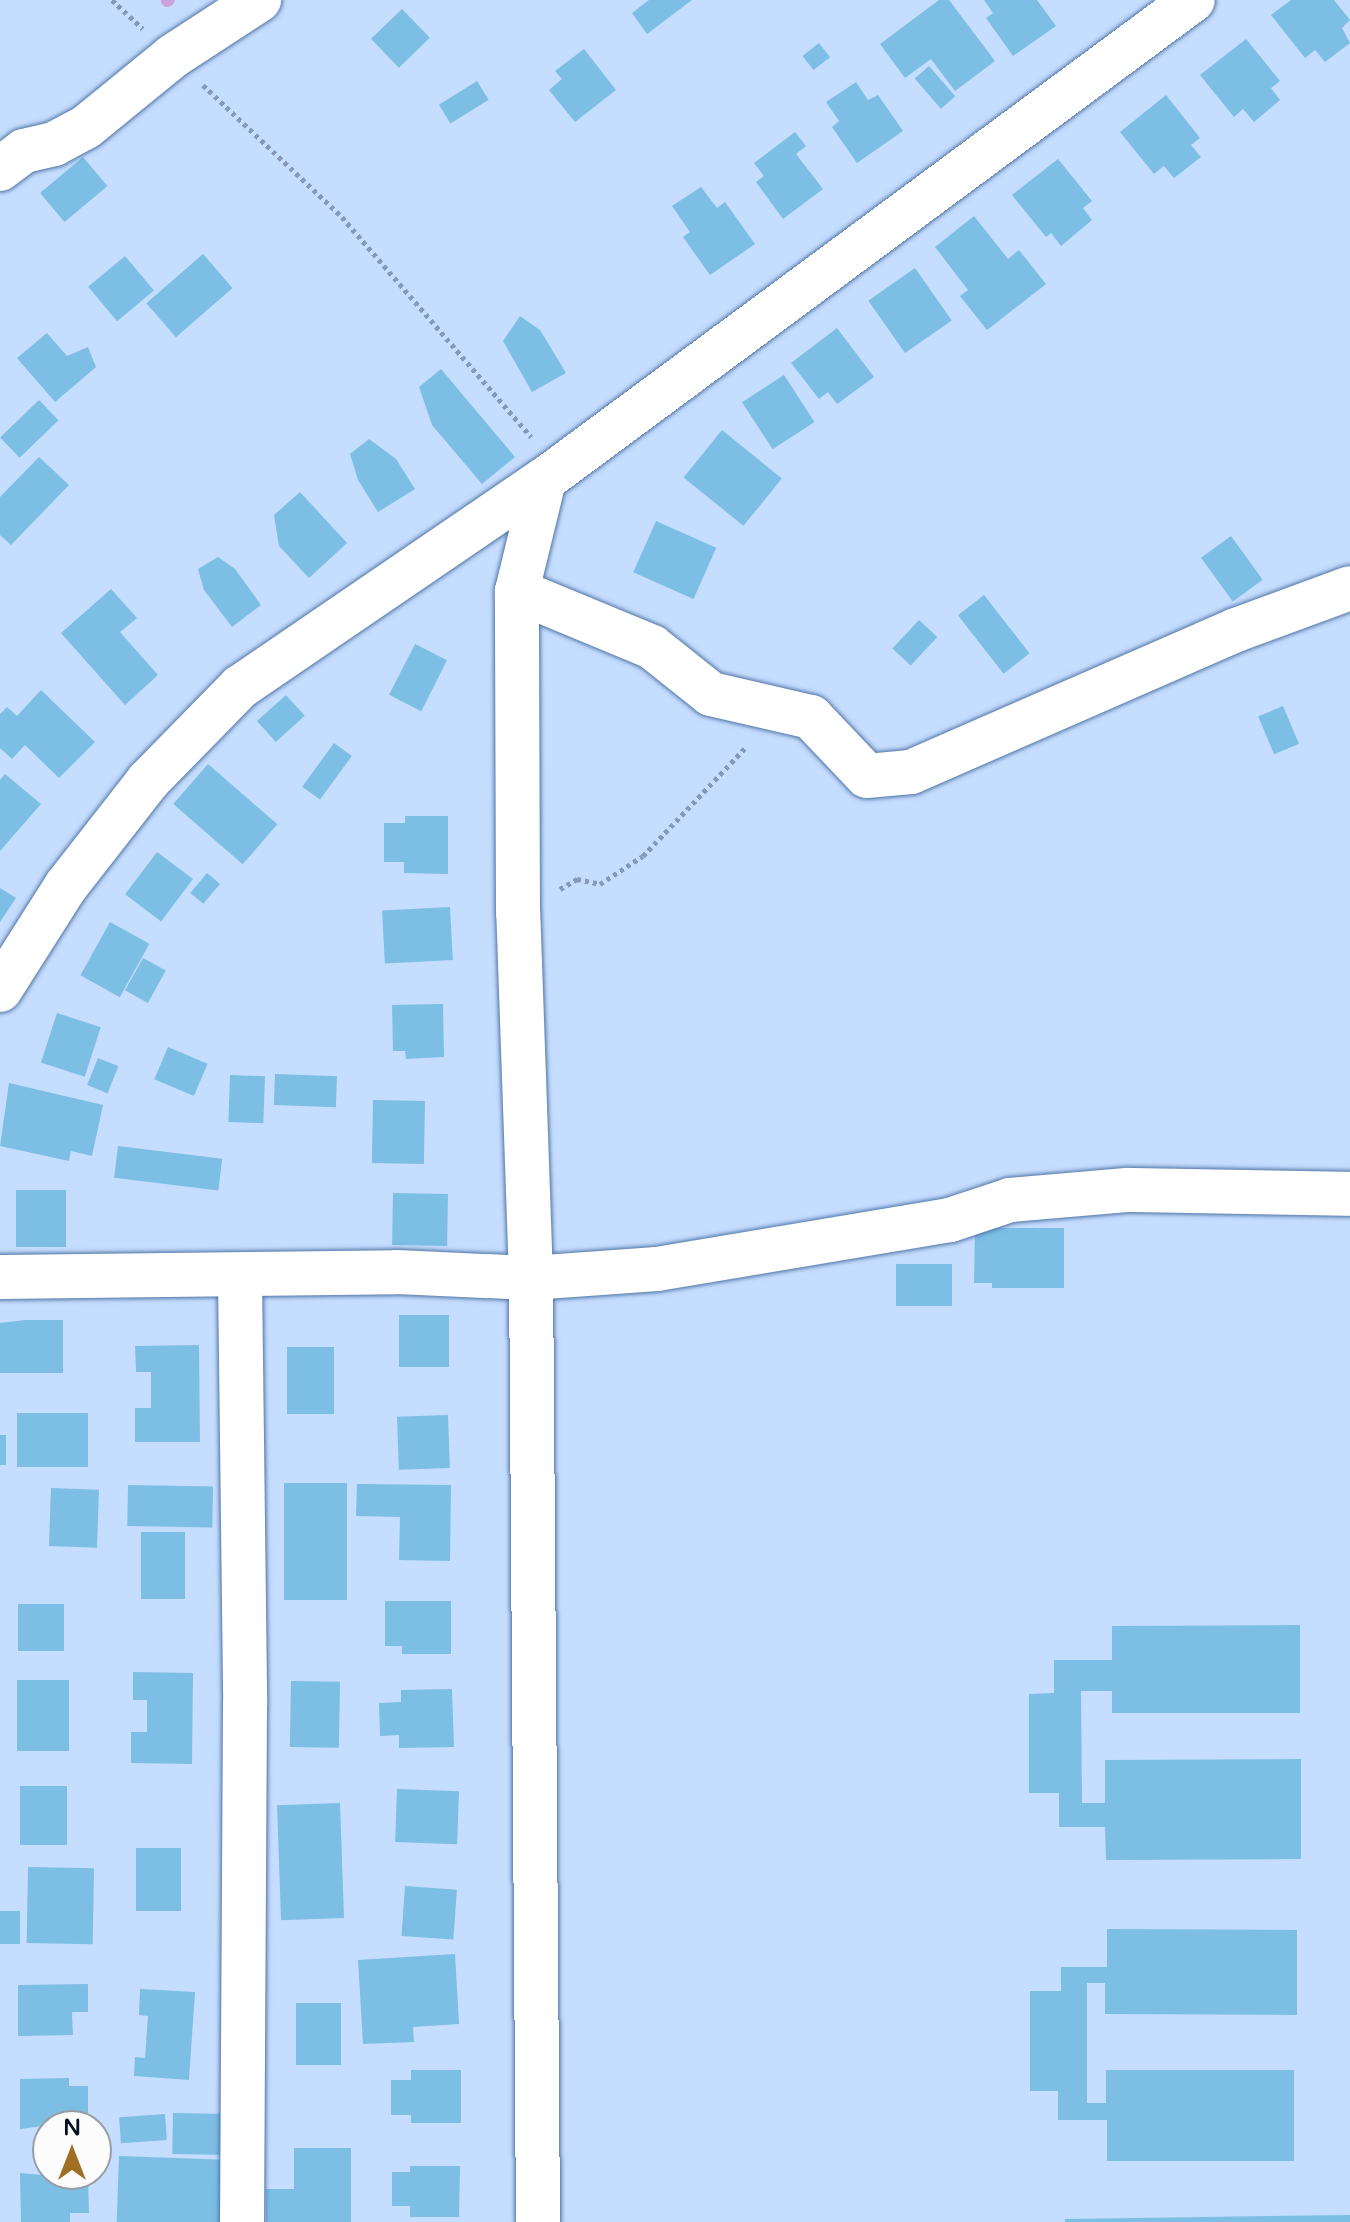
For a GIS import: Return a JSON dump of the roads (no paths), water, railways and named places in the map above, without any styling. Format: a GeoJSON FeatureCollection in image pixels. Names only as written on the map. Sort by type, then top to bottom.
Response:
{"type":"FeatureCollection","features":[{"type":"Feature","properties":{"kind":"street"},"geometry":{"type":"LineString","coordinates":[[0,169],[24,151],[54,144],[86,127],[173,56],[259,0]]}},
{"type":"Feature","properties":{"kind":"street"},"geometry":{"type":"LineString","coordinates":[[0,990],[66,886],[148,781],[240,687],[544,480],[1193,0]]}},
{"type":"Feature","properties":{"kind":"street"},"geometry":{"type":"LineString","coordinates":[[538,2222],[531,1278],[518,913],[517,591],[544,480]]}},
{"type":"Feature","properties":{"kind":"street"},"geometry":{"type":"LineString","coordinates":[[517,591],[652,647],[711,694],[811,717],[867,776],[911,772],[1236,630],[1350,588]]}},
{"type":"Feature","properties":{"kind":"street"},"geometry":{"type":"LineString","coordinates":[[0,1277],[240,1277],[397,1272],[531,1278],[657,1269],[950,1220],[1010,1200],[1127,1190],[1350,1194]]}},
{"type":"Feature","properties":{"kind":"street"},"geometry":{"type":"LineString","coordinates":[[240,1277],[245,1705],[242,2222]]}}]}
